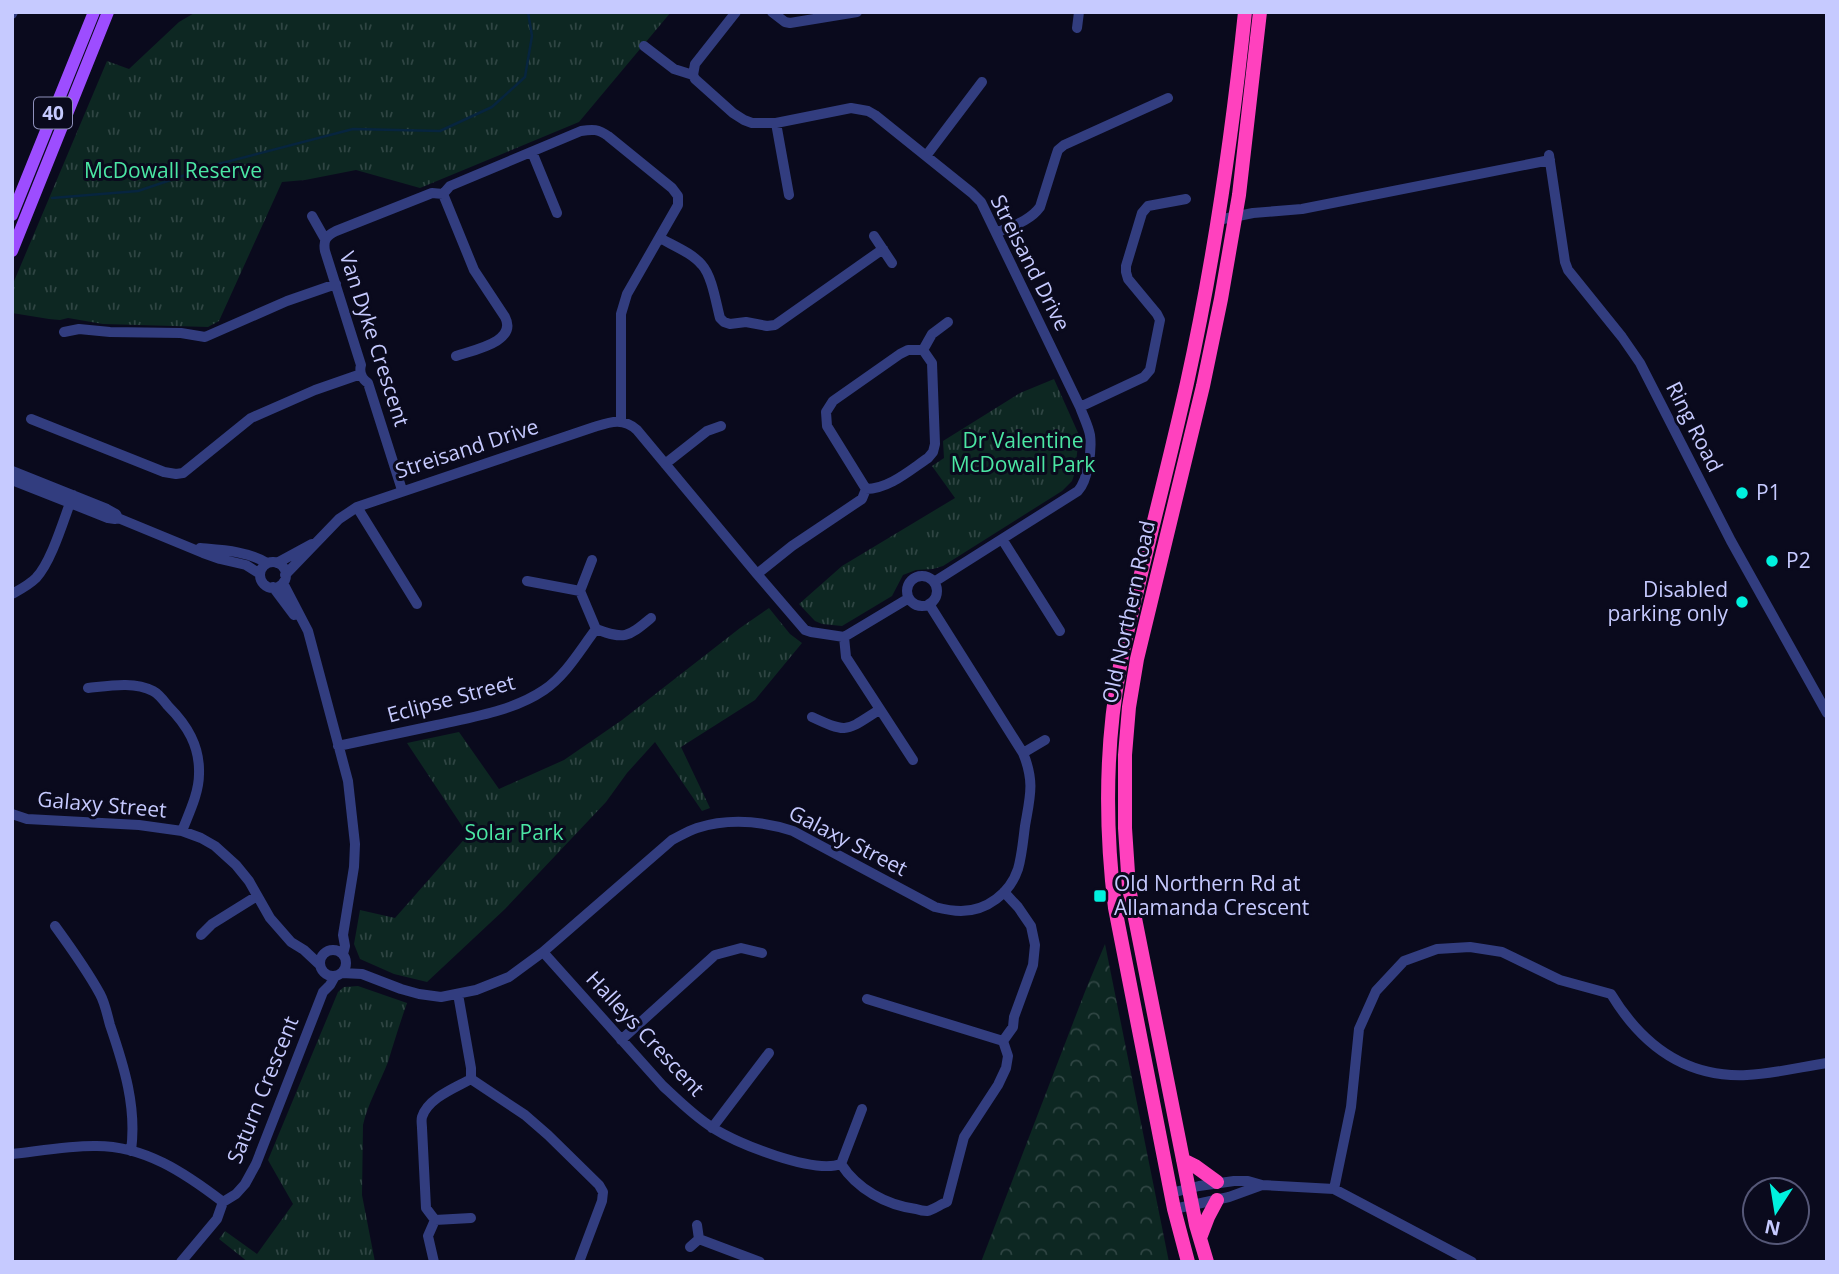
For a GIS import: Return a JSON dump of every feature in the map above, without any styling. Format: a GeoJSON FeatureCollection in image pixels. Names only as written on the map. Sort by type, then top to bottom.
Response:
{"type":"FeatureCollection","features":[{"type":"Feature","properties":{"kind":"highway","name":"Old Northern Road"},"geometry":{"type":"LineString","coordinates":[[1188,1262],[1174,1209],[1115,908],[1109,860],[1108,766],[1120,665],[1188,381],[1218,220],[1245,12]]}},
{"type":"Feature","properties":{"kind":"highway","name":"Old Northern Road"},"geometry":{"type":"LineString","coordinates":[[1207,1262],[1192,1206],[1129,888],[1125,828],[1125,754],[1137,659],[1208,363],[1236,216],[1260,12]]}},
{"type":"Feature","properties":{"kind":"highway"},"geometry":{"type":"LineString","coordinates":[[1183,1160],[1217,1182]]}},
{"type":"Feature","properties":{"kind":"highway"},"geometry":{"type":"LineString","coordinates":[[1200,1238],[1217,1200]]}},
{"type":"Feature","properties":{"kind":"main road","name":"40"},"geometry":{"type":"LineString","coordinates":[[12,215],[94,12]]}},
{"type":"Feature","properties":{"kind":"main road","name":"40"},"geometry":{"type":"LineString","coordinates":[[12,251],[108,12]]}},
{"type":"Feature","properties":{"kind":"street"},"geometry":{"type":"LineString","coordinates":[[693,75],[695,64],[736,12]]}},
{"type":"Feature","properties":{"kind":"street"},"geometry":{"type":"LineString","coordinates":[[772,12],[790,23],[857,12]]}},
{"type":"Feature","properties":{"kind":"street"},"geometry":{"type":"LineString","coordinates":[[1077,28],[1079,12]]}},
{"type":"Feature","properties":{"kind":"street","name":"Streisand Drive"},"geometry":{"type":"LineString","coordinates":[[645,46],[674,69],[693,75],[700,85],[744,120],[760,124],[776,123],[841,110],[861,109],[875,114],[972,193],[981,202],[1080,407],[1089,432],[1086,477],[1082,486],[1066,499],[934,582],[925,576],[914,578],[908,587],[909,598],[844,637]]}},
{"type":"Feature","properties":{"kind":"street"},"geometry":{"type":"LineString","coordinates":[[926,156],[982,82]]}},
{"type":"Feature","properties":{"kind":"street"},"geometry":{"type":"LineString","coordinates":[[996,233],[1036,213],[1058,150],[1064,145],[1168,98]]}},
{"type":"Feature","properties":{"kind":"street"},"geometry":{"type":"LineString","coordinates":[[776,123],[789,195]]}},
{"type":"Feature","properties":{"kind":"street","name":"Van Dyke Crescent"},"geometry":{"type":"LineString","coordinates":[[325,239],[336,231],[432,192],[443,194],[450,186],[581,131],[599,130],[672,188],[678,196],[678,205],[622,306],[621,421]]}},
{"type":"Feature","properties":{"kind":"street"},"geometry":{"type":"LineString","coordinates":[[532,152],[556,213]]}},
{"type":"Feature","properties":{"kind":"street","name":"Ring Road"},"geometry":{"type":"LineString","coordinates":[[1236,216],[1302,209],[1549,157],[1568,270],[1640,363],[1731,541],[1827,713]]}},
{"type":"Feature","properties":{"kind":"street"},"geometry":{"type":"LineString","coordinates":[[443,194],[474,270],[505,317],[508,326],[506,334],[498,341],[456,356]]}},
{"type":"Feature","properties":{"kind":"street"},"geometry":{"type":"LineString","coordinates":[[1080,407],[1144,377],[1150,370],[1160,320],[1128,279],[1126,266],[1142,213],[1149,206],[1186,199]]}},
{"type":"Feature","properties":{"kind":"street","name":"Van Dyke Crescent"},"geometry":{"type":"LineString","coordinates":[[312,216],[325,239],[325,251],[361,365],[361,374],[363,380],[368,383],[402,490]]}},
{"type":"Feature","properties":{"kind":"street"},"geometry":{"type":"LineString","coordinates":[[1218,220],[1236,216]]}},
{"type":"Feature","properties":{"kind":"street"},"geometry":{"type":"LineString","coordinates":[[874,236],[892,262]]}},
{"type":"Feature","properties":{"kind":"street"},"geometry":{"type":"LineString","coordinates":[[660,238],[702,264],[707,272],[720,318],[724,322],[750,322],[766,326],[775,324],[883,249]]}},
{"type":"Feature","properties":{"kind":"street"},"geometry":{"type":"LineString","coordinates":[[64,332],[79,329],[181,333],[205,337],[336,284]]}},
{"type":"Feature","properties":{"kind":"street"},"geometry":{"type":"LineString","coordinates":[[923,350],[932,334],[948,322]]}},
{"type":"Feature","properties":{"kind":"street"},"geometry":{"type":"LineString","coordinates":[[866,489],[827,426],[826,412],[833,401],[900,354],[908,350],[923,350]]}},
{"type":"Feature","properties":{"kind":"street"},"geometry":{"type":"LineString","coordinates":[[866,489],[877,489],[891,482],[933,452],[932,363],[923,350]]}},
{"type":"Feature","properties":{"kind":"street"},"geometry":{"type":"LineString","coordinates":[[31,419],[176,474],[183,472],[251,418],[315,390],[361,374]]}},
{"type":"Feature","properties":{"kind":"street"},"geometry":{"type":"LineString","coordinates":[[621,421],[637,430],[805,630],[844,637],[846,657],[913,760]]}},
{"type":"Feature","properties":{"kind":"street","name":"Streisand Drive"},"geometry":{"type":"LineString","coordinates":[[280,582],[318,540],[357,507],[594,427],[621,421]]}},
{"type":"Feature","properties":{"kind":"street"},"geometry":{"type":"LineString","coordinates":[[665,464],[706,431],[721,426]]}},
{"type":"Feature","properties":{"kind":"street"},"geometry":{"type":"LineString","coordinates":[[12,471],[108,518],[118,518],[220,559],[246,565],[260,574]]}},
{"type":"Feature","properties":{"kind":"street"},"geometry":{"type":"LineString","coordinates":[[12,480],[71,499]]}},
{"type":"Feature","properties":{"kind":"street"},"geometry":{"type":"LineString","coordinates":[[757,574],[792,545],[862,499],[866,489]]}},
{"type":"Feature","properties":{"kind":"street"},"geometry":{"type":"LineString","coordinates":[[12,594],[42,571],[71,499]]}},
{"type":"Feature","properties":{"kind":"street"},"geometry":{"type":"LineString","coordinates":[[357,507],[417,604]]}},
{"type":"Feature","properties":{"kind":"street"},"geometry":{"type":"LineString","coordinates":[[1002,539],[1060,631]]}},
{"type":"Feature","properties":{"kind":"street","name":"Streisand Drive"},"geometry":{"type":"LineString","coordinates":[[272,563],[318,540]]}},
{"type":"Feature","properties":{"kind":"street"},"geometry":{"type":"LineString","coordinates":[[183,543],[250,555],[283,568],[280,582],[308,631],[348,782],[355,844],[343,935],[346,967],[330,972],[321,958],[343,935]]}},
{"type":"Feature","properties":{"kind":"street"},"geometry":{"type":"LineString","coordinates":[[592,560],[580,591],[596,629],[626,636],[651,618]]}},
{"type":"Feature","properties":{"kind":"street"},"geometry":{"type":"LineString","coordinates":[[272,563],[264,565],[260,574],[262,582],[269,587],[280,582]]}},
{"type":"Feature","properties":{"kind":"street"},"geometry":{"type":"LineString","coordinates":[[527,581],[580,591]]}},
{"type":"Feature","properties":{"kind":"street"},"geometry":{"type":"LineString","coordinates":[[909,598],[916,604],[929,604],[936,594],[934,582]]}},
{"type":"Feature","properties":{"kind":"street"},"geometry":{"type":"LineString","coordinates":[[929,604],[1023,753],[1031,776],[1021,858],[1013,880],[1004,892],[1031,926],[1035,945],[1033,965],[1014,1017],[1013,1027],[1003,1041]]}},
{"type":"Feature","properties":{"kind":"street","name":"Eclipse Street"},"geometry":{"type":"LineString","coordinates":[[338,746],[470,718],[523,702],[564,674],[596,629]]}},
{"type":"Feature","properties":{"kind":"street"},"geometry":{"type":"LineString","coordinates":[[88,688],[126,685],[155,691],[180,718],[196,745],[199,760],[197,791],[182,831]]}},
{"type":"Feature","properties":{"kind":"street"},"geometry":{"type":"LineString","coordinates":[[812,717],[836,728],[846,729],[879,710]]}},
{"type":"Feature","properties":{"kind":"street"},"geometry":{"type":"LineString","coordinates":[[1023,753],[1045,740]]}},
{"type":"Feature","properties":{"kind":"street","name":"Galaxy Street"},"geometry":{"type":"LineString","coordinates":[[12,814],[27,819],[139,825],[182,831],[201,838],[215,846],[236,865],[270,918],[291,942],[330,972],[362,974],[401,989],[441,997],[458,995],[509,978],[543,952],[672,840],[696,828],[727,822],[755,821],[793,831],[935,907],[968,911],[988,904],[1004,892]]}},
{"type":"Feature","properties":{"kind":"street"},"geometry":{"type":"LineString","coordinates":[[201,935],[212,924],[257,896]]}},
{"type":"Feature","properties":{"kind":"street"},"geometry":{"type":"LineString","coordinates":[[55,926],[101,996],[118,1046],[129,1086],[132,1110],[131,1151]]}},
{"type":"Feature","properties":{"kind":"street"},"geometry":{"type":"LineString","coordinates":[[1334,1189],[1351,1107],[1359,1029],[1370,1003],[1376,991],[1404,961],[1437,949],[1469,947],[1502,952],[1560,980],[1611,994],[1624,1016],[1647,1041],[1673,1058],[1708,1073],[1748,1076],[1827,1063]]}},
{"type":"Feature","properties":{"kind":"street"},"geometry":{"type":"LineString","coordinates":[[621,1040],[715,956],[741,948],[762,953]]}},
{"type":"Feature","properties":{"kind":"street"},"geometry":{"type":"LineString","coordinates":[[304,950],[329,951],[345,957]]}},
{"type":"Feature","properties":{"kind":"street","name":"Halleys Crescent"},"geometry":{"type":"LineString","coordinates":[[543,952],[663,1086],[712,1128],[739,1142],[803,1164],[834,1167],[841,1164]]}},
{"type":"Feature","properties":{"kind":"street","name":"Galaxy Street"},"geometry":{"type":"LineString","coordinates":[[345,957],[362,974]]}},
{"type":"Feature","properties":{"kind":"street","name":"Saturn Crescent"},"geometry":{"type":"LineString","coordinates":[[181,1262],[217,1219],[223,1202],[246,1184],[323,992],[330,985],[330,972]]}},
{"type":"Feature","properties":{"kind":"street"},"geometry":{"type":"LineString","coordinates":[[458,995],[471,1079]]}},
{"type":"Feature","properties":{"kind":"street"},"geometry":{"type":"LineString","coordinates":[[867,999],[1003,1041]]}},
{"type":"Feature","properties":{"kind":"street"},"geometry":{"type":"LineString","coordinates":[[862,1109],[841,1164],[846,1172],[865,1189],[900,1207],[927,1211],[947,1202],[964,1137],[1006,1069],[1008,1056],[1003,1041]]}},
{"type":"Feature","properties":{"kind":"street"},"geometry":{"type":"LineString","coordinates":[[712,1128],[769,1053]]}},
{"type":"Feature","properties":{"kind":"street"},"geometry":{"type":"LineString","coordinates":[[435,1220],[426,1208],[422,1117],[429,1105],[471,1079]]}},
{"type":"Feature","properties":{"kind":"street"},"geometry":{"type":"LineString","coordinates":[[471,1079],[525,1115],[603,1192],[603,1200],[579,1262]]}},
{"type":"Feature","properties":{"kind":"street"},"geometry":{"type":"LineString","coordinates":[[12,1154],[94,1146],[131,1151],[175,1168],[223,1202]]}},
{"type":"Feature","properties":{"kind":"street"},"geometry":{"type":"LineString","coordinates":[[1171,1193],[1217,1182],[1248,1181],[1262,1185],[1334,1189],[1452,1258],[1472,1262]]}},
{"type":"Feature","properties":{"kind":"street"},"geometry":{"type":"LineString","coordinates":[[1174,1209],[1247,1192],[1262,1185]]}},
{"type":"Feature","properties":{"kind":"street"},"geometry":{"type":"LineString","coordinates":[[435,1220],[471,1218]]}},
{"type":"Feature","properties":{"kind":"street"},"geometry":{"type":"LineString","coordinates":[[434,1262],[428,1236],[435,1220]]}},
{"type":"Feature","properties":{"kind":"street"},"geometry":{"type":"LineString","coordinates":[[697,1225],[699,1239]]}},
{"type":"Feature","properties":{"kind":"street"},"geometry":{"type":"LineString","coordinates":[[690,1247],[699,1239]]}},
{"type":"Feature","properties":{"kind":"street"},"geometry":{"type":"LineString","coordinates":[[699,1239],[760,1262]]}},
{"type":"Feature","properties":{"kind":"green space","name":"McDowall Reserve"},"geometry":{"type":"Polygon","coordinates":[[[196,12],[671,12],[579,122],[420,188],[356,170],[282,182],[219,321],[208,327],[103,324],[12,313],[12,286],[107,61],[129,69],[179,22],[196,12]]]}},
{"type":"Feature","properties":{"kind":"green space","name":"Dr Valentine McDowall Park"},"geometry":{"type":"Polygon","coordinates":[[[1054,379],[1079,435],[1072,481],[1062,491],[943,566],[903,575],[892,596],[842,626],[815,621],[799,604],[842,566],[955,498],[932,466],[944,458],[943,441],[1020,393],[1054,379]]]}},
{"type":"Feature","properties":{"kind":"green space","name":"Solar Park"},"geometry":{"type":"Polygon","coordinates":[[[769,608],[790,634],[802,643],[755,700],[681,747],[710,808],[702,811],[655,742],[606,802],[505,909],[427,982],[394,974],[360,959],[354,944],[360,910],[395,918],[468,835],[407,743],[459,732],[499,789],[564,760],[622,720],[769,608]]]}},
{"type":"Feature","properties":{"kind":"green space"},"geometry":{"type":"Polygon","coordinates":[[[1105,944],[1169,1262],[981,1262],[1086,989],[1105,944]]]}},
{"type":"Feature","properties":{"kind":"green space"},"geometry":{"type":"Polygon","coordinates":[[[358,986],[407,1003],[388,1062],[363,1125],[362,1195],[375,1262],[248,1262],[219,1239],[225,1231],[257,1254],[293,1204],[268,1160],[338,992],[344,987],[358,986]]]}},
{"type":"Feature","properties":{"kind":"waterway"},"geometry":{"type":"LineString","coordinates":[[52,198],[138,191],[215,165],[353,129],[440,131],[492,107],[525,77],[532,36],[528,12]]}},
{"type":"Feature","properties":{"kind":"place","name":"P1"},"geometry":{"type":"Point","coordinates":[1742,493]}},
{"type":"Feature","properties":{"kind":"place","name":"P2"},"geometry":{"type":"Point","coordinates":[1772,561]}},
{"type":"Feature","properties":{"kind":"place","name":"Disabled parking only"},"geometry":{"type":"Point","coordinates":[1742,602]}},
{"type":"Feature","properties":{"kind":"place","name":"Old Northern Rd at Allamanda Crescent"},"geometry":{"type":"Point","coordinates":[1100,896]}}]}
